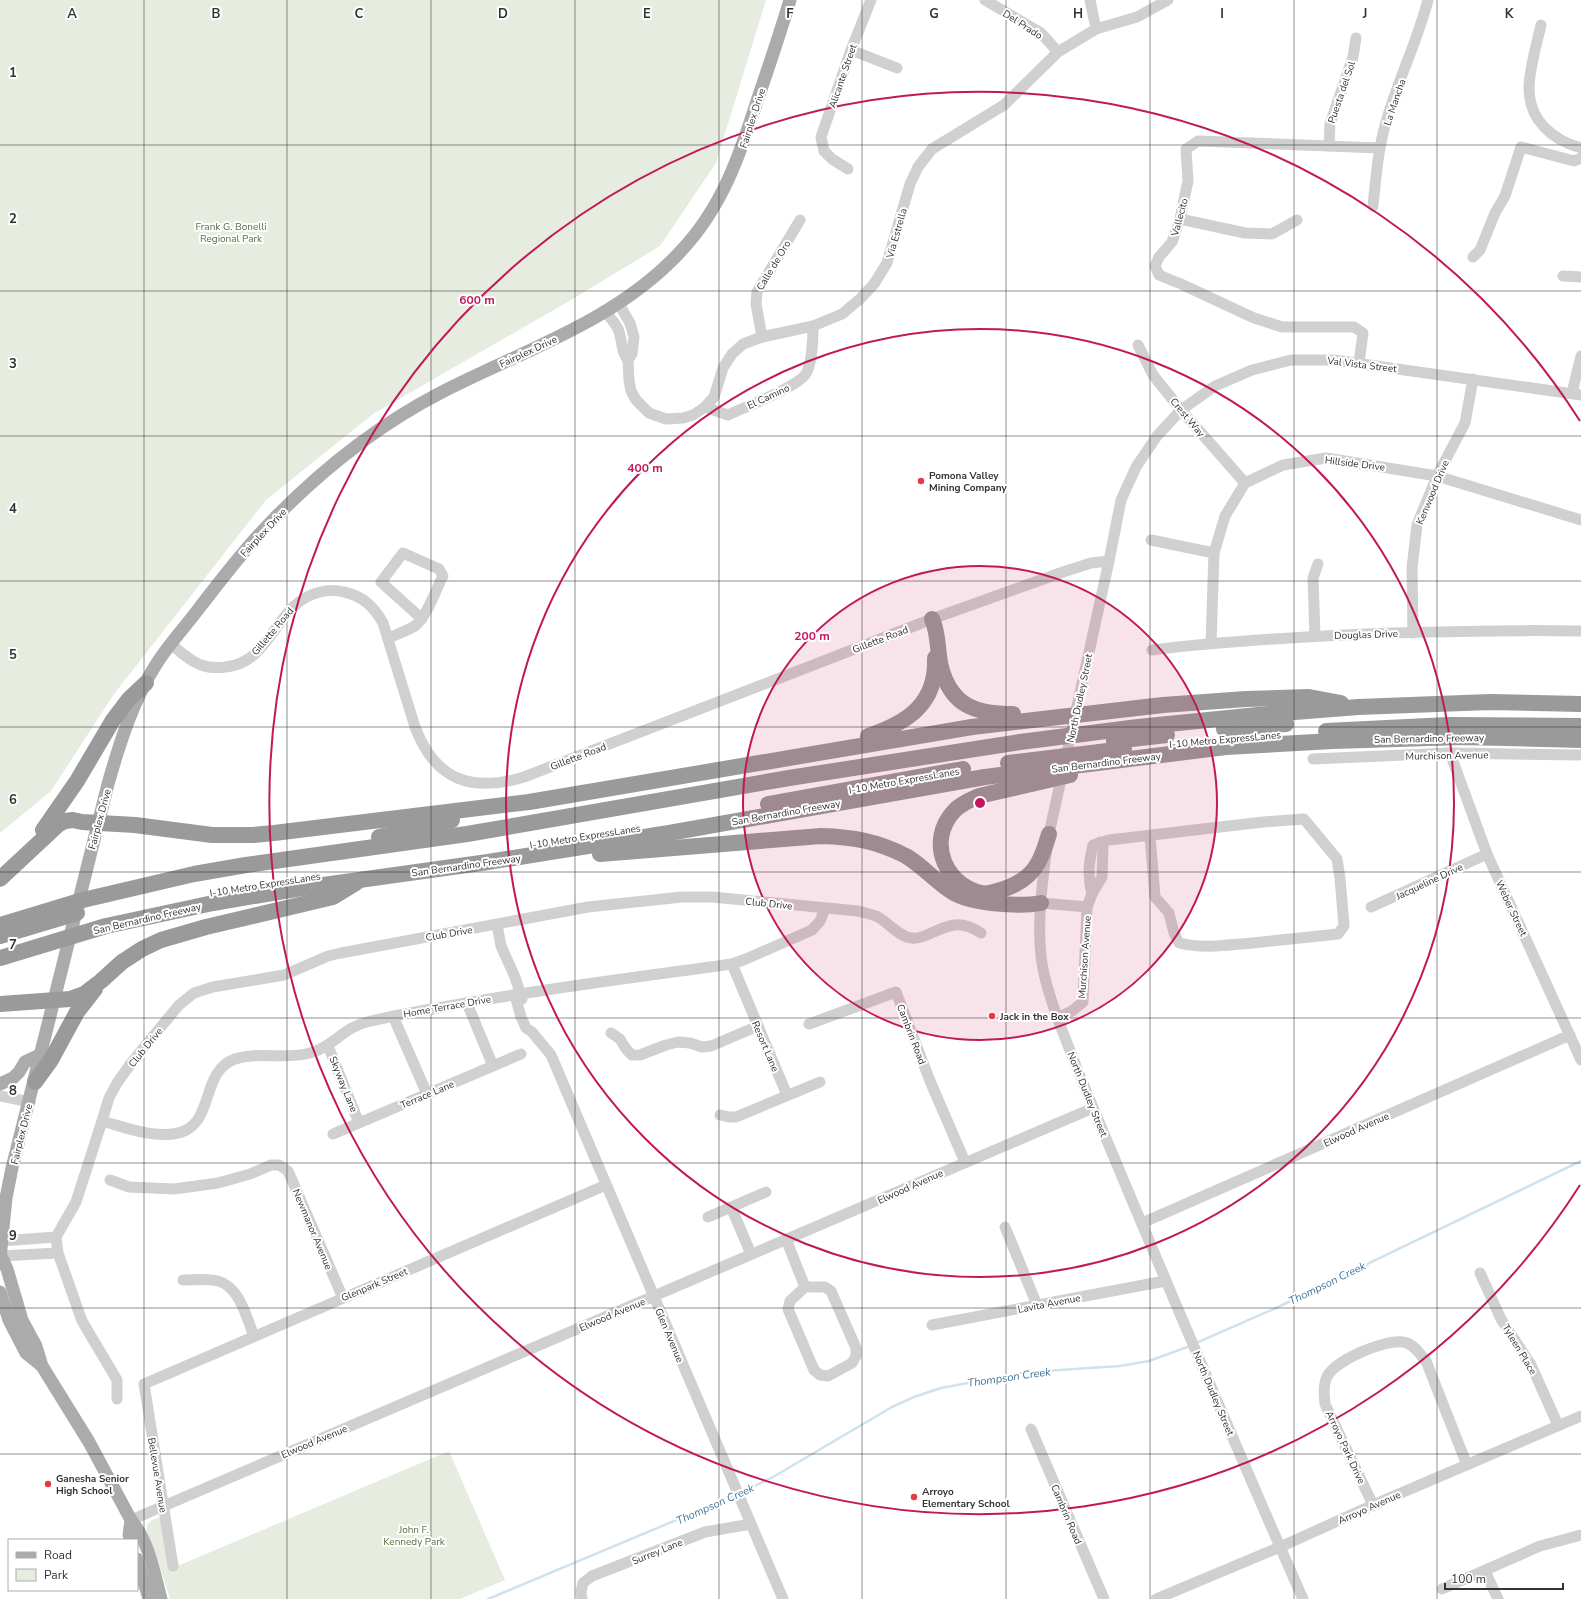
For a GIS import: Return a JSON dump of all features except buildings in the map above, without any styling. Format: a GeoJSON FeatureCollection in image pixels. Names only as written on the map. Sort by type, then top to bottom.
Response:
{"type":"FeatureCollection","features":[{"type":"Feature","properties":{"kind":"highway"},"geometry":{"type":"LineString","coordinates":[[932,619],[936,627],[941,667],[946,681],[960,702],[970,708],[994,714],[1093,713]]}},
{"type":"Feature","properties":{"kind":"highway"},"geometry":{"type":"LineString","coordinates":[[800,757],[888,729],[904,721],[914,713],[929,693],[936,669],[931,627],[932,619]]}},
{"type":"Feature","properties":{"kind":"highway"},"geometry":{"type":"LineString","coordinates":[[18,863],[36,841],[78,781],[113,720],[129,699],[146,683]]}},
{"type":"Feature","properties":{"kind":"highway"},"geometry":{"type":"LineString","coordinates":[[0,879],[59,824],[73,820],[82,822],[135,825],[212,834],[253,835],[325,828],[529,802],[972,727],[1171,705],[1309,697],[1358,707]]}},
{"type":"Feature","properties":{"kind":"highway"},"geometry":{"type":"LineString","coordinates":[[0,924],[82,900],[194,874],[475,832],[789,778],[1020,742],[1138,727],[1358,707],[1490,702],[1581,704]]}},
{"type":"Feature","properties":{"kind":"highway","name":"I-10 Metro ExpressLanes"},"geometry":{"type":"LineString","coordinates":[[789,778],[817,785],[936,765],[1095,743],[1314,721],[1434,715],[1581,715]]}},
{"type":"Feature","properties":{"kind":"highway","name":"I-10 Metro ExpressLanes"},"geometry":{"type":"LineString","coordinates":[[0,946],[127,911],[226,890],[304,877],[478,854],[619,831],[922,776],[1008,763],[1176,743],[1349,729],[1448,725],[1581,726]]}},
{"type":"Feature","properties":{"kind":"highway","name":"San Bernardino Freeway"},"geometry":{"type":"LineString","coordinates":[[0,958],[93,930],[172,911],[253,896],[488,862],[669,833],[985,777],[1226,747],[1333,741],[1462,737],[1581,740]]}},
{"type":"Feature","properties":{"kind":"highway"},"geometry":{"type":"LineString","coordinates":[[1041,903],[1031,897],[985,894],[956,880],[942,860],[940,847],[942,834],[954,810],[964,802],[979,796],[1037,784],[1138,758]]}},
{"type":"Feature","properties":{"kind":"highway"},"geometry":{"type":"LineString","coordinates":[[274,861],[529,802]]}},
{"type":"Feature","properties":{"kind":"highway"},"geometry":{"type":"LineString","coordinates":[[985,894],[1005,889],[1019,882],[1031,873],[1038,863],[1049,834]]}},
{"type":"Feature","properties":{"kind":"highway"},"geometry":{"type":"LineString","coordinates":[[488,862],[821,836],[843,836],[876,843],[908,857],[953,893],[964,898],[976,901],[1029,905],[1041,903]]}},
{"type":"Feature","properties":{"kind":"highway","name":"I-10 Metro ExpressLanes"},"geometry":{"type":"LineString","coordinates":[[0,936],[98,907],[157,892],[221,879],[371,856],[392,844]]}},
{"type":"Feature","properties":{"kind":"highway"},"geometry":{"type":"LineString","coordinates":[[0,1004],[70,999],[84,994],[122,962],[142,949],[161,940],[214,925],[333,897],[363,879]]}},
{"type":"Feature","properties":{"kind":"highway"},"geometry":{"type":"LineString","coordinates":[[35,1082],[51,1060],[77,1012],[91,997],[101,981]]}},
{"type":"Feature","properties":{"kind":"main road","name":"Fairplex Drive"},"geometry":{"type":"LineString","coordinates":[[161,1599],[153,1566],[140,1531],[131,1520],[89,1442],[42,1366],[36,1346],[22,1320],[7,1269],[0,1257],[6,1198],[86,868],[120,741],[132,711],[146,683],[158,662],[171,644],[268,524],[312,482],[348,452],[388,424],[440,393],[579,327],[619,304],[655,277],[681,252],[704,223],[721,196],[735,167],[746,138],[790,0]]}},
{"type":"Feature","properties":{"kind":"main road"},"geometry":{"type":"LineString","coordinates":[[0,1084],[14,1078],[25,1062],[42,1054]]}},
{"type":"Feature","properties":{"kind":"main road","name":"Fairplex Drive"},"geometry":{"type":"LineString","coordinates":[[0,1292],[9,1320],[22,1346],[26,1353],[42,1366]]}},
{"type":"Feature","properties":{"kind":"main road","name":"Fairplex Drive"},"geometry":{"type":"LineString","coordinates":[[131,1520],[129,1535],[131,1539]]}},
{"type":"Feature","properties":{"kind":"main road"},"geometry":{"type":"LineString","coordinates":[[138,1563],[149,1599]]}},
{"type":"Feature","properties":{"kind":"street","name":"Del Prado"},"geometry":{"type":"LineString","coordinates":[[985,0],[1041,33],[1058,52]]}},
{"type":"Feature","properties":{"kind":"street"},"geometry":{"type":"LineString","coordinates":[[1090,0],[1096,29]]}},
{"type":"Feature","properties":{"kind":"street","name":"Via Estrella"},"geometry":{"type":"LineString","coordinates":[[619,304],[630,323],[633,334],[634,346],[632,354],[628,360],[631,391],[636,400],[648,413],[666,419],[675,419],[688,416],[705,407],[714,397],[723,368],[732,354],[743,344],[762,337],[813,326],[842,314],[860,299],[874,284],[887,263],[910,184],[918,167],[932,149],[1004,105],[1058,52],[1096,29],[1137,17],[1168,0]]}},
{"type":"Feature","properties":{"kind":"street","name":"La Mancha"},"geometry":{"type":"LineString","coordinates":[[1373,206],[1379,148],[1386,121],[1422,25],[1428,0]]}},
{"type":"Feature","properties":{"kind":"street","name":"Alicante Street"},"geometry":{"type":"LineString","coordinates":[[848,169],[832,159],[824,151],[821,136],[868,1]]}},
{"type":"Feature","properties":{"kind":"street"},"geometry":{"type":"LineString","coordinates":[[1541,25],[1529,88],[1531,104],[1536,118],[1545,129],[1558,138],[1581,148]]}},
{"type":"Feature","properties":{"kind":"street","name":"Puesta del Sol"},"geometry":{"type":"LineString","coordinates":[[1329,146],[1330,124],[1353,57],[1356,38]]}},
{"type":"Feature","properties":{"kind":"street"},"geometry":{"type":"LineString","coordinates":[[851,50],[897,68]]}},
{"type":"Feature","properties":{"kind":"street","name":"Vallecito"},"geometry":{"type":"LineString","coordinates":[[1359,363],[1363,334],[1354,327],[1282,327],[1254,318],[1158,275],[1155,266],[1159,257],[1172,242],[1180,218],[1188,181],[1186,150],[1198,142],[1379,148]]}},
{"type":"Feature","properties":{"kind":"street"},"geometry":{"type":"LineString","coordinates":[[1473,258],[1480,250],[1495,213],[1506,196],[1520,147],[1574,161],[1581,158]]}},
{"type":"Feature","properties":{"kind":"street"},"geometry":{"type":"LineString","coordinates":[[1180,218],[1245,234],[1272,234],[1297,220]]}},
{"type":"Feature","properties":{"kind":"street","name":"Calle de Oro"},"geometry":{"type":"LineString","coordinates":[[762,337],[756,304],[756,292],[800,220]]}},
{"type":"Feature","properties":{"kind":"street"},"geometry":{"type":"LineString","coordinates":[[1563,276],[1581,277]]}},
{"type":"Feature","properties":{"kind":"street","name":"Via Estrella"},"geometry":{"type":"LineString","coordinates":[[606,311],[617,327],[621,338],[624,356],[628,360]]}},
{"type":"Feature","properties":{"kind":"street","name":"El Camino"},"geometry":{"type":"LineString","coordinates":[[705,407],[728,415],[794,384],[806,374],[813,348],[813,326]]}},
{"type":"Feature","properties":{"kind":"street"},"geometry":{"type":"LineString","coordinates":[[621,338],[633,334]]}},
{"type":"Feature","properties":{"kind":"street","name":"Crest Way"},"geometry":{"type":"LineString","coordinates":[[1138,345],[1153,375],[1181,410],[1245,483]]}},
{"type":"Feature","properties":{"kind":"street"},"geometry":{"type":"LineString","coordinates":[[1576,394],[1581,356]]}},
{"type":"Feature","properties":{"kind":"street","name":"Val Vista Street"},"geometry":{"type":"LineString","coordinates":[[1109,561],[1121,500],[1136,467],[1157,436],[1181,410],[1215,386],[1258,368],[1291,360],[1334,360],[1576,394]]}},
{"type":"Feature","properties":{"kind":"street","name":"Kenwood Drive"},"geometry":{"type":"LineString","coordinates":[[1413,633],[1412,568],[1417,526],[1437,476],[1465,423],[1473,379]]}},
{"type":"Feature","properties":{"kind":"street","name":"Hillside Drive"},"geometry":{"type":"LineString","coordinates":[[1245,483],[1283,465],[1326,458],[1437,476],[1581,520]]}},
{"type":"Feature","properties":{"kind":"street"},"geometry":{"type":"LineString","coordinates":[[1211,643],[1214,552],[1224,516],[1245,483]]}},
{"type":"Feature","properties":{"kind":"street"},"geometry":{"type":"LineString","coordinates":[[1150,540],[1214,552]]}},
{"type":"Feature","properties":{"kind":"street"},"geometry":{"type":"LineString","coordinates":[[388,638],[416,625],[422,619],[443,576],[439,569],[403,553],[381,582],[422,619]]}},
{"type":"Feature","properties":{"kind":"street","name":"Gillette Road"},"geometry":{"type":"LineString","coordinates":[[171,644],[188,658],[201,665],[217,668],[239,664],[256,654],[290,609],[301,599],[326,591],[339,591],[353,594],[365,601],[376,611],[383,623],[409,711],[421,744],[431,759],[441,769],[469,783],[506,783],[932,619],[1063,572],[1092,563],[1109,561]]}},
{"type":"Feature","properties":{"kind":"street","name":"North Dudley Street"},"geometry":{"type":"LineString","coordinates":[[1109,561],[1049,834],[1041,903],[1040,942],[1043,968],[1057,1018],[1093,1108],[1165,1281],[1303,1599]]}},
{"type":"Feature","properties":{"kind":"street"},"geometry":{"type":"LineString","coordinates":[[1314,636],[1313,578],[1318,564]]}},
{"type":"Feature","properties":{"kind":"street","name":"Douglas Drive"},"geometry":{"type":"LineString","coordinates":[[1152,650],[1211,643],[1314,636],[1530,630],[1581,631]]}},
{"type":"Feature","properties":{"kind":"street","name":"Murchison Avenue"},"geometry":{"type":"LineString","coordinates":[[1314,759],[1450,753],[1581,755]]}},
{"type":"Feature","properties":{"kind":"street","name":"Weber Street"},"geometry":{"type":"LineString","coordinates":[[1450,753],[1487,854],[1581,1060]]}},
{"type":"Feature","properties":{"kind":"street"},"geometry":{"type":"LineString","coordinates":[[1092,894],[1088,881],[1093,845],[1100,842],[1263,822],[1304,819],[1336,859],[1340,878],[1344,926],[1338,934],[1281,940],[1211,946],[1192,946],[1179,943],[1174,933],[1169,913],[1155,897],[1150,836]]}},
{"type":"Feature","properties":{"kind":"street"},"geometry":{"type":"LineString","coordinates":[[1041,903],[1087,907],[1092,894],[1100,882],[1103,871],[1103,847],[1100,842]]}},
{"type":"Feature","properties":{"kind":"street","name":"Jacqueline Drive"},"geometry":{"type":"LineString","coordinates":[[1371,907],[1487,854]]}},
{"type":"Feature","properties":{"kind":"street"},"geometry":{"type":"LineString","coordinates":[[1090,869],[1103,871]]}},
{"type":"Feature","properties":{"kind":"street","name":"Club Drive"},"geometry":{"type":"LineString","coordinates":[[56,1237],[76,1202],[109,1098],[117,1083],[132,1062],[179,1005],[194,993],[213,987],[284,975],[328,956],[341,953],[588,907],[651,899],[696,896],[868,913],[878,917],[904,936],[912,939],[921,937],[949,925],[962,925],[973,928],[981,933]]}},
{"type":"Feature","properties":{"kind":"street","name":"Murchison Avenue"},"geometry":{"type":"LineString","coordinates":[[1057,1018],[1072,1011],[1083,1002],[1087,907]]}},
{"type":"Feature","properties":{"kind":"street","name":"Home Terrace Drive"},"geometry":{"type":"LineString","coordinates":[[102,1121],[155,1133],[173,1134],[187,1130],[197,1121],[205,1108],[215,1075],[222,1066],[234,1060],[249,1056],[297,1056],[311,1053],[328,1046],[356,1025],[393,1016],[520,993],[732,964],[812,930],[820,921],[825,908]]}},
{"type":"Feature","properties":{"kind":"street","name":"Glen Avenue"},"geometry":{"type":"LineString","coordinates":[[497,924],[501,946],[515,977],[520,993],[516,999],[533,1025],[532,1032],[551,1056],[783,1599]]}},
{"type":"Feature","properties":{"kind":"street","name":"Resort Lane"},"geometry":{"type":"LineString","coordinates":[[732,964],[787,1095]]}},
{"type":"Feature","properties":{"kind":"street","name":"Cambrin Road"},"geometry":{"type":"LineString","coordinates":[[809,1024],[896,992],[930,1081],[965,1162]]}},
{"type":"Feature","properties":{"kind":"street"},"geometry":{"type":"LineString","coordinates":[[467,1003],[493,1066]]}},
{"type":"Feature","properties":{"kind":"street"},"geometry":{"type":"LineString","coordinates":[[393,1016],[427,1094]]}},
{"type":"Feature","properties":{"kind":"street"},"geometry":{"type":"LineString","coordinates":[[612,1033],[620,1039],[626,1049],[632,1054],[640,1055],[678,1042],[690,1043],[702,1047],[711,1046],[758,1026]]}},
{"type":"Feature","properties":{"kind":"street","name":"Elwood Avenue"},"geometry":{"type":"LineString","coordinates":[[1142,1223],[1570,1035]]}},
{"type":"Feature","properties":{"kind":"street","name":"Skyway Lane"},"geometry":{"type":"LineString","coordinates":[[328,1046],[359,1123]]}},
{"type":"Feature","properties":{"kind":"street","name":"Terrace Lane"},"geometry":{"type":"LineString","coordinates":[[333,1134],[521,1054]]}},
{"type":"Feature","properties":{"kind":"street"},"geometry":{"type":"LineString","coordinates":[[720,1115],[729,1117],[736,1116],[820,1082]]}},
{"type":"Feature","properties":{"kind":"street"},"geometry":{"type":"LineString","coordinates":[[0,1096],[30,1102]]}},
{"type":"Feature","properties":{"kind":"street","name":"Elwood Avenue"},"geometry":{"type":"LineString","coordinates":[[131,1520],[1093,1108]]}},
{"type":"Feature","properties":{"kind":"street","name":"Newmanor Avenue"},"geometry":{"type":"LineString","coordinates":[[110,1180],[129,1187],[174,1189],[218,1183],[250,1174],[271,1165],[278,1165],[288,1171],[343,1298]]}},
{"type":"Feature","properties":{"kind":"street","name":"Glenpark Street"},"geometry":{"type":"LineString","coordinates":[[144,1384],[606,1186]]}},
{"type":"Feature","properties":{"kind":"street"},"geometry":{"type":"LineString","coordinates":[[708,1217],[766,1192]]}},
{"type":"Feature","properties":{"kind":"street"},"geometry":{"type":"LineString","coordinates":[[731,1207],[751,1254]]}},
{"type":"Feature","properties":{"kind":"street"},"geometry":{"type":"LineString","coordinates":[[1005,1227],[1037,1305]]}},
{"type":"Feature","properties":{"kind":"street"},"geometry":{"type":"LineString","coordinates":[[1,1241],[56,1237],[58,1253],[82,1321],[118,1380],[117,1399]]}},
{"type":"Feature","properties":{"kind":"street"},"geometry":{"type":"LineString","coordinates":[[786,1239],[805,1287]]}},
{"type":"Feature","properties":{"kind":"street"},"geometry":{"type":"LineString","coordinates":[[0,1257],[58,1253]]}},
{"type":"Feature","properties":{"kind":"street","name":"Tyleen Place"},"geometry":{"type":"LineString","coordinates":[[1480,1273],[1501,1319],[1531,1365],[1558,1425]]}},
{"type":"Feature","properties":{"kind":"street"},"geometry":{"type":"LineString","coordinates":[[183,1280],[203,1279],[218,1281],[230,1287],[238,1298],[254,1336]]}},
{"type":"Feature","properties":{"kind":"street","name":"Lavita Avenue"},"geometry":{"type":"LineString","coordinates":[[932,1325],[1165,1281]]}},
{"type":"Feature","properties":{"kind":"street"},"geometry":{"type":"LineString","coordinates":[[805,1287],[825,1288],[831,1291],[856,1348],[856,1356],[852,1363],[828,1376],[820,1375],[814,1370],[788,1310],[790,1301],[805,1287]]}},
{"type":"Feature","properties":{"kind":"street","name":"Arroyo Park Drive"},"geometry":{"type":"LineString","coordinates":[[1373,1505],[1325,1404],[1324,1393],[1326,1379],[1333,1368],[1344,1360],[1384,1344],[1395,1342],[1404,1342],[1415,1348],[1426,1361],[1467,1465]]}},
{"type":"Feature","properties":{"kind":"street","name":"Bellevue Avenue"},"geometry":{"type":"LineString","coordinates":[[144,1384],[173,1566]]}},
{"type":"Feature","properties":{"kind":"street","name":"Arroyo Avenue"},"geometry":{"type":"LineString","coordinates":[[1156,1599],[1280,1547],[1373,1505],[1581,1416]]}},
{"type":"Feature","properties":{"kind":"street","name":"Cambrin Road"},"geometry":{"type":"LineString","coordinates":[[1031,1429],[1104,1599]]}},
{"type":"Feature","properties":{"kind":"street","name":"Surrey Lane"},"geometry":{"type":"LineString","coordinates":[[582,1599],[581,1592],[583,1583],[592,1576],[705,1532],[751,1524]]}},
{"type":"Feature","properties":{"kind":"street"},"geometry":{"type":"LineString","coordinates":[[1442,1590],[1540,1546],[1581,1535]]}},
{"type":"Feature","properties":{"kind":"street"},"geometry":{"type":"LineString","coordinates":[[1485,1571],[1498,1599]]}},
{"type":"Feature","properties":{"kind":"green space","name":"Frank G. Bonelli Regional Park"},"geometry":{"type":"Polygon","coordinates":[[[0,0],[766,0],[716,163],[660,246],[571,300],[373,414],[266,500],[114,694],[51,791],[0,833],[0,0]]]}},
{"type":"Feature","properties":{"kind":"green space","name":"John F. Kennedy Park"},"geometry":{"type":"Polygon","coordinates":[[[449,1451],[505,1580],[460,1599],[170,1599],[156,1554],[147,1532],[147,1525],[152,1520],[170,1513],[176,1561],[180,1565],[449,1451]]]}},
{"type":"Feature","properties":{"kind":"waterway","name":"Thompson Creek"},"geometry":{"type":"LineString","coordinates":[[1196,1343],[1276,1308],[1581,1161]]}},
{"type":"Feature","properties":{"kind":"waterway","name":"Thompson Creek"},"geometry":{"type":"LineString","coordinates":[[740,1493],[773,1477],[892,1407],[914,1397],[941,1388],[1029,1372],[1120,1366],[1149,1361],[1190,1346]]}},
{"type":"Feature","properties":{"kind":"waterway","name":"Thompson Creek"},"geometry":{"type":"LineString","coordinates":[[488,1599],[736,1495]]}},
{"type":"Feature","properties":{"kind":"place","name":"Pomona Valley Mining Company"},"geometry":{"type":"Point","coordinates":[921,481]}},
{"type":"Feature","properties":{"kind":"place","name":"Jack in the Box"},"geometry":{"type":"Point","coordinates":[992,1016]}},
{"type":"Feature","properties":{"kind":"place","name":"Ganesha Senior High School"},"geometry":{"type":"Point","coordinates":[48,1484]}},
{"type":"Feature","properties":{"kind":"place","name":"Arroyo Elementary School"},"geometry":{"type":"Point","coordinates":[914,1497]}}]}
